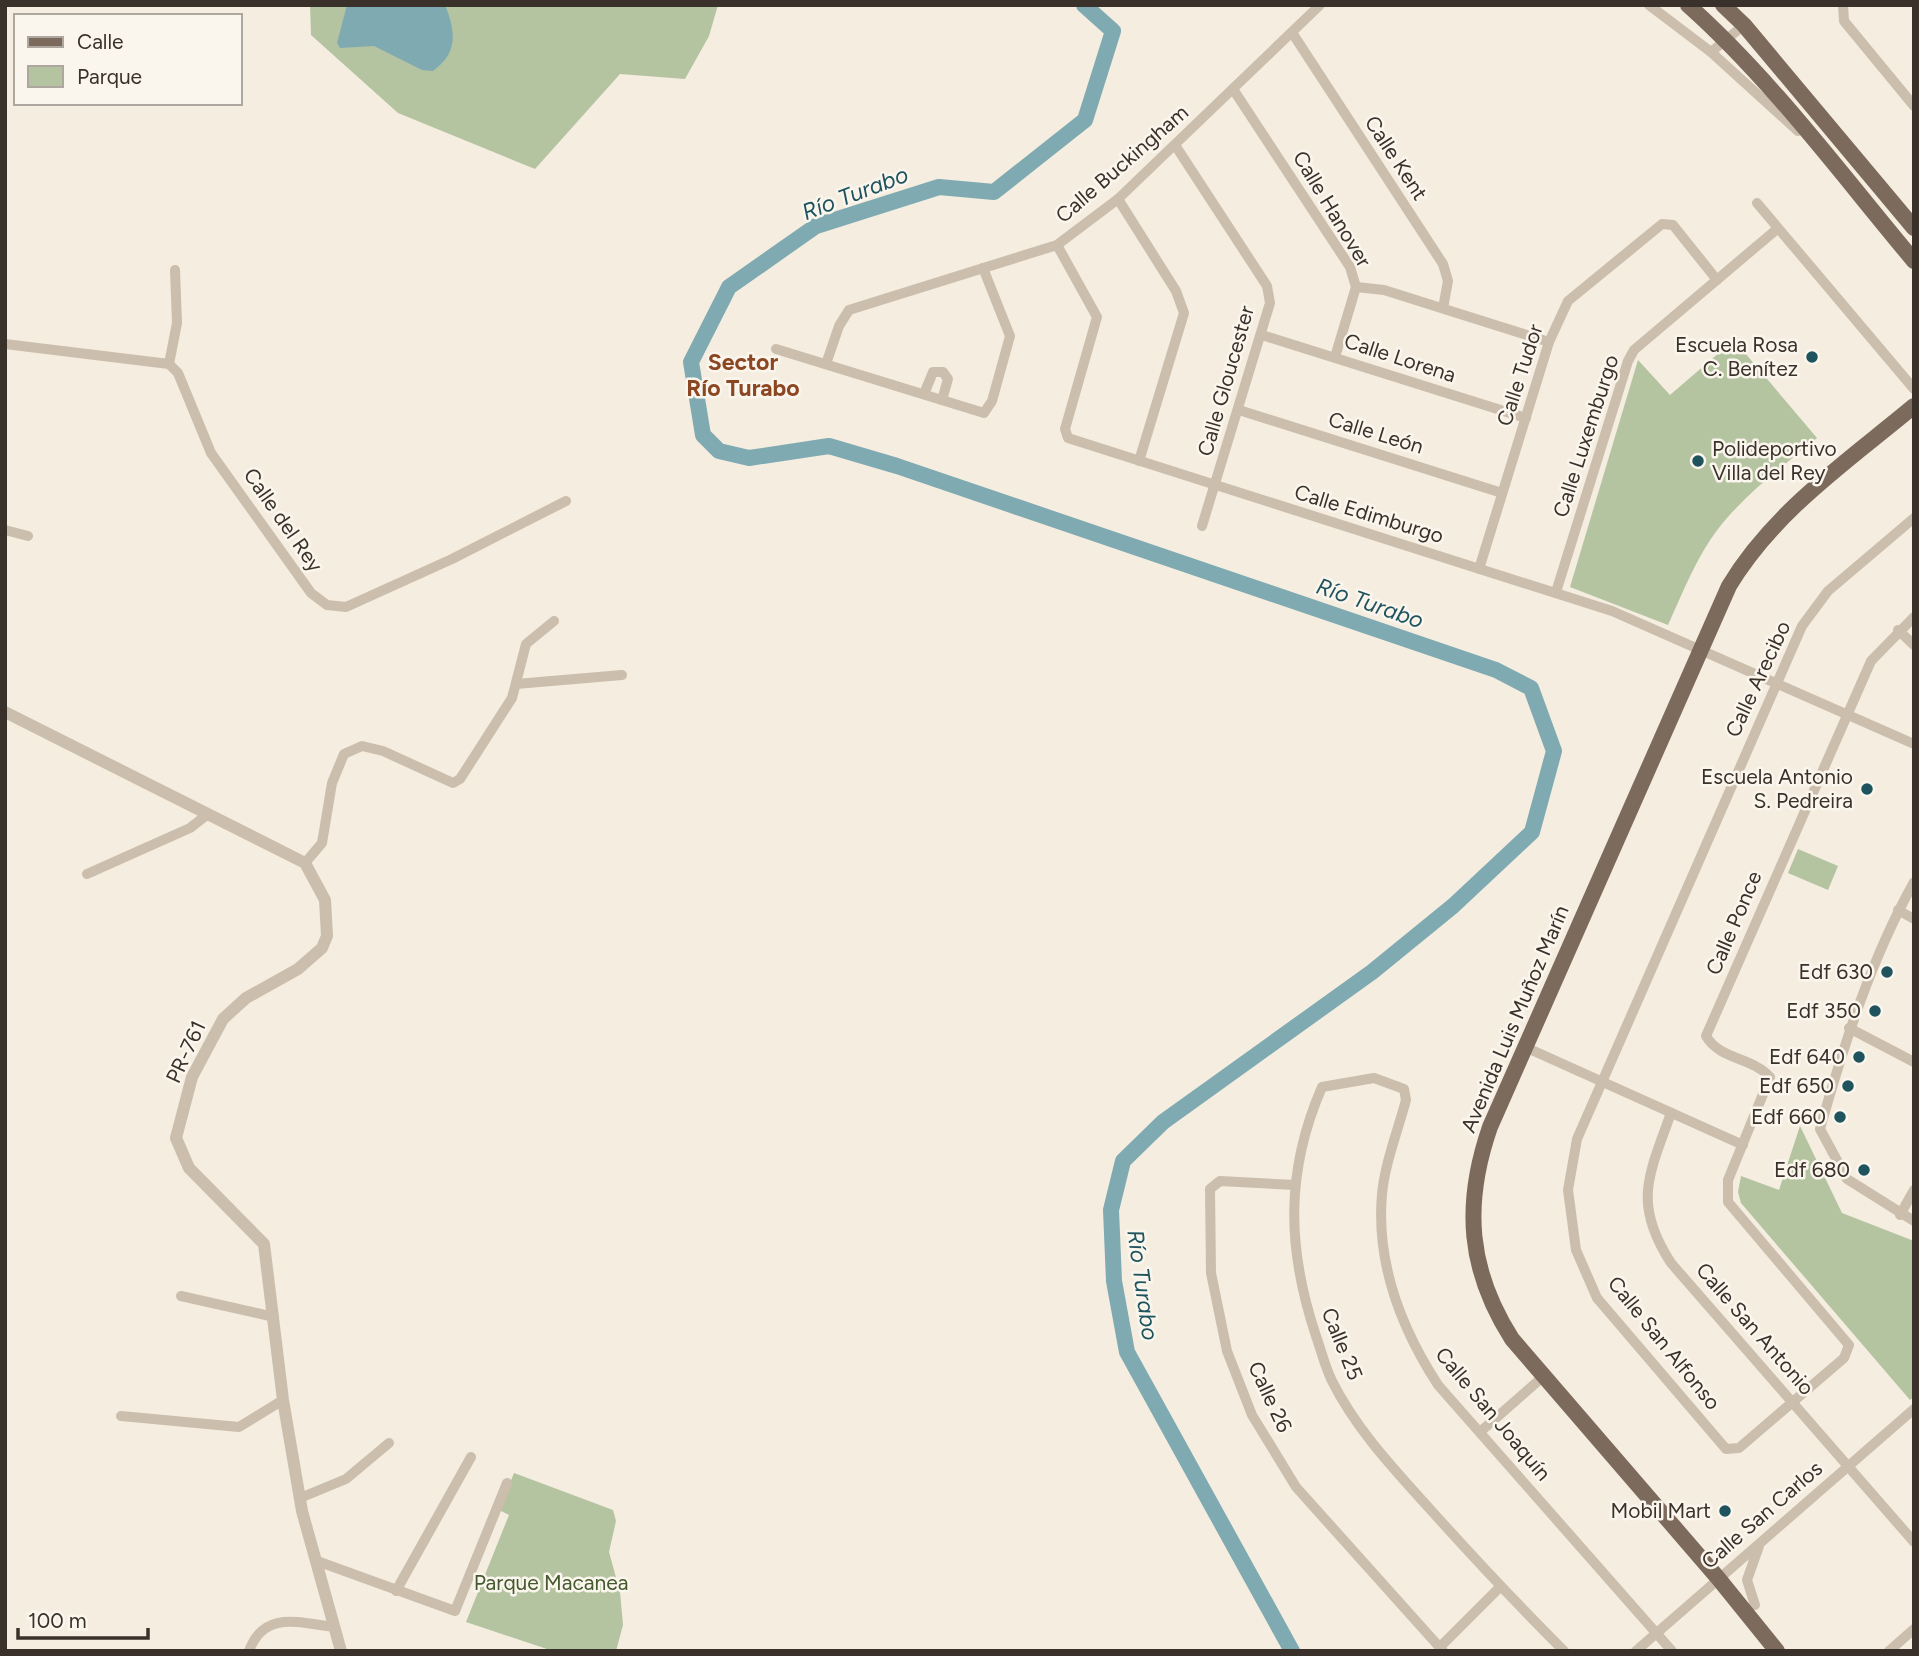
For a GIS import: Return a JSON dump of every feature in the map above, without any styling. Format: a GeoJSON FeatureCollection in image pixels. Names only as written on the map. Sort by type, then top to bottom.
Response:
{"type":"FeatureCollection","features":[{"type":"Feature","properties":{"kind":"main road"},"geometry":{"type":"LineString","coordinates":[[1688,5],[1726,40],[1914,261]]}},
{"type":"Feature","properties":{"kind":"main road"},"geometry":{"type":"LineString","coordinates":[[1723,5],[1744,25],[1914,228]]}},
{"type":"Feature","properties":{"kind":"main road","name":"Avenida Luis Muñoz Marín"},"geometry":{"type":"LineString","coordinates":[[1777,1651],[1722,1575],[1546,1374],[1512,1339],[1490,1300],[1475,1252],[1475,1187],[1484,1145],[1529,1049],[1730,586],[1768,531],[1914,406]]}},
{"type":"Feature","properties":{"kind":"main road","name":"Avenida Luis Muñoz Marín"},"geometry":{"type":"LineString","coordinates":[[1703,652],[1739,585],[1772,540],[1914,418]]}},
{"type":"Feature","properties":{"kind":"main road","name":"Avenida Luis Muñoz Marín"},"geometry":{"type":"LineString","coordinates":[[1722,1575],[1755,1605],[1787,1651]]}},
{"type":"Feature","properties":{"kind":"street","name":"Calle Buckingham"},"geometry":{"type":"LineString","coordinates":[[826,364],[839,326],[849,310],[1058,245],[1118,199],[1293,34],[1320,5]]}},
{"type":"Feature","properties":{"kind":"street"},"geometry":{"type":"LineString","coordinates":[[1649,5],[1768,100],[1827,158]]}},
{"type":"Feature","properties":{"kind":"street"},"geometry":{"type":"LineString","coordinates":[[1843,5],[1844,21],[1914,106]]}},
{"type":"Feature","properties":{"kind":"street"},"geometry":{"type":"LineString","coordinates":[[1711,52],[1744,25]]}},
{"type":"Feature","properties":{"kind":"street","name":"Calle Kent"},"geometry":{"type":"LineString","coordinates":[[1293,34],[1443,264],[1448,281],[1443,308]]}},
{"type":"Feature","properties":{"kind":"street","name":"Calle Hanover"},"geometry":{"type":"LineString","coordinates":[[1233,89],[1350,267],[1356,287],[1335,357]]}},
{"type":"Feature","properties":{"kind":"street","name":"Calle Gloucester"},"geometry":{"type":"LineString","coordinates":[[1175,145],[1267,286],[1270,303],[1202,526]]}},
{"type":"Feature","properties":{"kind":"street"},"geometry":{"type":"LineString","coordinates":[[1118,199],[1176,291],[1184,313],[1139,461]]}},
{"type":"Feature","properties":{"kind":"street"},"geometry":{"type":"LineString","coordinates":[[1757,203],[1914,389]]}},
{"type":"Feature","properties":{"kind":"street","name":"Calle Tudor"},"geometry":{"type":"LineString","coordinates":[[1479,569],[1549,342],[1567,301],[1662,224],[1673,225],[1717,279]]}},
{"type":"Feature","properties":{"kind":"street","name":"Calle Luxemburgo"},"geometry":{"type":"LineString","coordinates":[[1556,592],[1628,361],[1634,350],[1777,229]]}},
{"type":"Feature","properties":{"kind":"street","name":"Calle Edimburgo"},"geometry":{"type":"LineString","coordinates":[[1058,245],[1097,317],[1065,429],[1068,439],[1612,611],[1914,744]]}},
{"type":"Feature","properties":{"kind":"street"},"geometry":{"type":"LineString","coordinates":[[776,349],[984,412],[992,401],[1010,336],[983,268]]}},
{"type":"Feature","properties":{"kind":"street"},"geometry":{"type":"LineString","coordinates":[[5,344],[169,364],[177,323],[175,270]]}},
{"type":"Feature","properties":{"kind":"street"},"geometry":{"type":"LineString","coordinates":[[1356,287],[1384,290],[1549,342]]}},
{"type":"Feature","properties":{"kind":"street","name":"Calle Lorena"},"geometry":{"type":"LineString","coordinates":[[1262,335],[1526,418]]}},
{"type":"Feature","properties":{"kind":"street","name":"Calle del Rey"},"geometry":{"type":"LineString","coordinates":[[169,364],[178,373],[211,453],[311,593],[327,605],[346,607],[452,559],[566,501]]}},
{"type":"Feature","properties":{"kind":"street"},"geometry":{"type":"LineString","coordinates":[[924,394],[933,372],[943,372],[948,379],[943,400]]}},
{"type":"Feature","properties":{"kind":"street","name":"Calle León"},"geometry":{"type":"LineString","coordinates":[[1239,410],[1502,493]]}},
{"type":"Feature","properties":{"kind":"street","name":"Calle Arecibo"},"geometry":{"type":"LineString","coordinates":[[1601,1082],[1802,626],[1828,591],[1914,518]]}},
{"type":"Feature","properties":{"kind":"street"},"geometry":{"type":"LineString","coordinates":[[5,530],[28,536]]}},
{"type":"Feature","properties":{"kind":"street","name":"Calle Ponce"},"geometry":{"type":"LineString","coordinates":[[1793,1402],[1844,1358],[1849,1345],[1728,1202],[1728,1180],[1770,1077],[1763,1069],[1713,1048],[1706,1036],[1871,660],[1914,617]]}},
{"type":"Feature","properties":{"kind":"street"},"geometry":{"type":"LineString","coordinates":[[5,712],[305,863],[322,844],[332,783],[344,754],[362,746],[383,751],[453,783],[460,779],[512,698],[526,644],[554,621]]}},
{"type":"Feature","properties":{"kind":"street"},"geometry":{"type":"LineString","coordinates":[[1898,631],[1914,645]]}},
{"type":"Feature","properties":{"kind":"street"},"geometry":{"type":"LineString","coordinates":[[516,684],[622,675]]}},
{"type":"Feature","properties":{"kind":"street"},"geometry":{"type":"LineString","coordinates":[[87,874],[190,828],[208,814]]}},
{"type":"Feature","properties":{"kind":"street","name":"PR-761"},"geometry":{"type":"LineString","coordinates":[[305,863],[325,900],[327,936],[322,948],[298,969],[246,998],[223,1019],[192,1077],[176,1138],[189,1168],[264,1244],[283,1400],[300,1499],[341,1651]]}},
{"type":"Feature","properties":{"kind":"street"},"geometry":{"type":"LineString","coordinates":[[1914,882],[1898,910],[1849,1028],[1820,1129],[1847,1179],[1900,1215],[1914,1221]]}},
{"type":"Feature","properties":{"kind":"street"},"geometry":{"type":"LineString","coordinates":[[1898,910],[1914,919]]}},
{"type":"Feature","properties":{"kind":"street"},"geometry":{"type":"LineString","coordinates":[[1849,1028],[1914,1062]]}},
{"type":"Feature","properties":{"kind":"street"},"geometry":{"type":"LineString","coordinates":[[1529,1049],[1744,1145]]}},
{"type":"Feature","properties":{"kind":"street","name":"Calle 25"},"geometry":{"type":"LineString","coordinates":[[1401,1118],[1406,1100],[1404,1089],[1374,1078],[1322,1087],[1308,1119],[1295,1185],[1294,1234],[1300,1288],[1331,1380],[1375,1448],[1500,1587],[1564,1651]]}},
{"type":"Feature","properties":{"kind":"street","name":"Calle San Alfonso"},"geometry":{"type":"LineString","coordinates":[[1601,1082],[1577,1139],[1569,1190],[1576,1250],[1597,1298],[1726,1449],[1739,1448],[1793,1402]]}},
{"type":"Feature","properties":{"kind":"street","name":"Calle San Antonio"},"geometry":{"type":"LineString","coordinates":[[1671,1113],[1647,1182],[1648,1212],[1656,1241],[1671,1263],[1914,1542]]}},
{"type":"Feature","properties":{"kind":"street","name":"Calle San Joaquín"},"geometry":{"type":"LineString","coordinates":[[1401,1118],[1382,1193],[1387,1274],[1415,1349],[1438,1384],[1672,1651]]}},
{"type":"Feature","properties":{"kind":"street","name":"Calle 26"},"geometry":{"type":"LineString","coordinates":[[1295,1185],[1220,1181],[1209,1189],[1211,1273],[1227,1351],[1252,1415],[1296,1487],[1441,1649]]}},
{"type":"Feature","properties":{"kind":"street"},"geometry":{"type":"LineString","coordinates":[[1900,1215],[1914,1190]]}},
{"type":"Feature","properties":{"kind":"street"},"geometry":{"type":"LineString","coordinates":[[181,1297],[274,1317]]}},
{"type":"Feature","properties":{"kind":"street"},"geometry":{"type":"LineString","coordinates":[[1480,1432],[1546,1374]]}},
{"type":"Feature","properties":{"kind":"street"},"geometry":{"type":"LineString","coordinates":[[121,1416],[239,1427],[283,1400]]}},
{"type":"Feature","properties":{"kind":"street","name":"Calle San Carlos"},"geometry":{"type":"LineString","coordinates":[[1636,1651],[1914,1409]]}},
{"type":"Feature","properties":{"kind":"street"},"geometry":{"type":"LineString","coordinates":[[300,1499],[346,1479],[389,1443]]}},
{"type":"Feature","properties":{"kind":"street"},"geometry":{"type":"LineString","coordinates":[[396,1591],[471,1457]]}},
{"type":"Feature","properties":{"kind":"street"},"geometry":{"type":"LineString","coordinates":[[317,1562],[455,1611],[507,1483]]}},
{"type":"Feature","properties":{"kind":"street"},"geometry":{"type":"LineString","coordinates":[[1755,1605],[1747,1580],[1760,1542]]}},
{"type":"Feature","properties":{"kind":"street"},"geometry":{"type":"LineString","coordinates":[[1441,1649],[1500,1587]]}},
{"type":"Feature","properties":{"kind":"street"},"geometry":{"type":"LineString","coordinates":[[249,1651],[253,1640],[267,1625],[286,1622],[334,1627]]}},
{"type":"Feature","properties":{"kind":"street"},"geometry":{"type":"LineString","coordinates":[[1889,1651],[1914,1629]]}},
{"type":"Feature","properties":{"kind":"green space"},"geometry":{"type":"Polygon","coordinates":[[[310,5],[718,5],[709,36],[685,79],[620,74],[535,169],[398,113],[311,35],[310,5]]]}},
{"type":"Feature","properties":{"kind":"green space","name":"Polideportivo Villa del Rey"},"geometry":{"type":"Polygon","coordinates":[[[1734,340],[1817,438],[1752,492],[1718,529],[1696,563],[1668,625],[1570,587],[1638,360],[1670,395],[1734,340]]]}},
{"type":"Feature","properties":{"kind":"green space"},"geometry":{"type":"Polygon","coordinates":[[[1798,849],[1838,866],[1828,890],[1788,873],[1798,849]]]}},
{"type":"Feature","properties":{"kind":"green space"},"geometry":{"type":"Polygon","coordinates":[[[1800,1126],[1842,1213],[1914,1241],[1914,1397],[1910,1400],[1741,1203],[1738,1192],[1741,1176],[1779,1190],[1800,1126]]]}},
{"type":"Feature","properties":{"kind":"green space","name":"Parque Macanea"},"geometry":{"type":"Polygon","coordinates":[[[514,1473],[613,1510],[616,1521],[609,1552],[620,1592],[623,1625],[616,1651],[553,1651],[466,1622],[509,1515],[499,1510],[514,1473]]]}},
{"type":"Feature","properties":{"kind":"water"},"geometry":{"type":"Polygon","coordinates":[[[347,5],[445,5],[453,33],[451,49],[433,71],[422,70],[374,46],[340,48],[337,43],[347,5]]]}},
{"type":"Feature","properties":{"kind":"waterway","name":"Río Turabo"},"geometry":{"type":"LineString","coordinates":[[1084,5],[1113,31],[1085,120],[994,192],[939,187],[816,226],[729,287],[691,362],[703,435],[719,451],[749,458],[829,446],[897,466],[1496,670],[1531,688],[1554,751],[1532,832],[1453,906],[1372,972],[1163,1122],[1123,1161],[1111,1210],[1114,1281],[1127,1352],[1292,1651]]}},
{"type":"Feature","properties":{"kind":"place","name":"Escuela Rosa C. Benítez"},"geometry":{"type":"Point","coordinates":[1812,357]}},
{"type":"Feature","properties":{"kind":"place","name":"Polideportivo Villa del Rey"},"geometry":{"type":"Point","coordinates":[1698,461]}},
{"type":"Feature","properties":{"kind":"place","name":"Escuela Antonio S. Pedreira"},"geometry":{"type":"Point","coordinates":[1867,789]}},
{"type":"Feature","properties":{"kind":"place","name":"Edf 630"},"geometry":{"type":"Point","coordinates":[1887,972]}},
{"type":"Feature","properties":{"kind":"place","name":"Edf 350"},"geometry":{"type":"Point","coordinates":[1875,1011]}},
{"type":"Feature","properties":{"kind":"place","name":"Edf 640"},"geometry":{"type":"Point","coordinates":[1859,1057]}},
{"type":"Feature","properties":{"kind":"place","name":"Edf 650"},"geometry":{"type":"Point","coordinates":[1848,1086]}},
{"type":"Feature","properties":{"kind":"place","name":"Edf 660"},"geometry":{"type":"Point","coordinates":[1840,1117]}},
{"type":"Feature","properties":{"kind":"place","name":"Edf 680"},"geometry":{"type":"Point","coordinates":[1864,1170]}},
{"type":"Feature","properties":{"kind":"place","name":"Mobil Mart"},"geometry":{"type":"Point","coordinates":[1725,1511]}},
{"type":"Feature","properties":{"kind":"district","name":"Sector Río Turabo"},"geometry":{"type":"Point","coordinates":[743,375]}}]}
